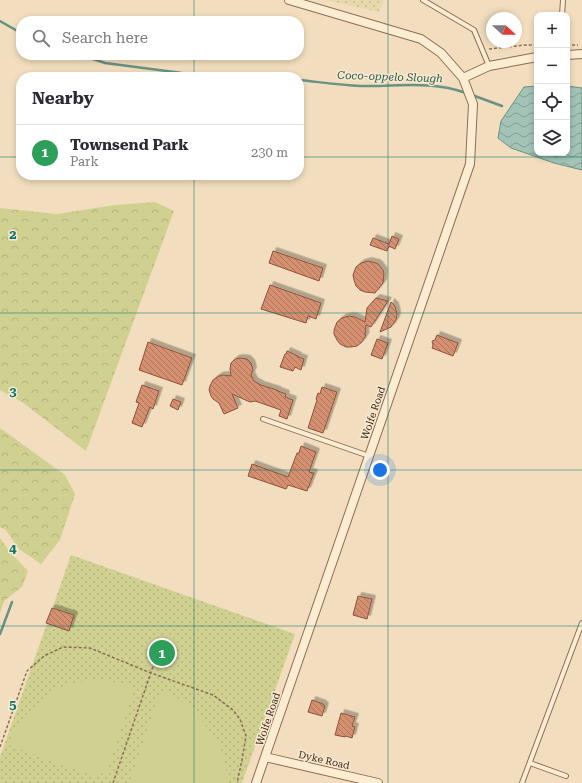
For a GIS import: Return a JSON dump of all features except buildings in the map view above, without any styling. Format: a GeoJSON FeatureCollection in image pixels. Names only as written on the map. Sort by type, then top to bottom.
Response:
{"type":"FeatureCollection","features":[{"type":"Feature","properties":{"kind":"street","name":"Wolfe Road"},"geometry":{"type":"LineString","coordinates":[[256,783],[470,164],[472,104],[464,78],[441,53],[421,39],[289,0]]}},
{"type":"Feature","properties":{"kind":"street"},"geometry":{"type":"LineString","coordinates":[[570,55],[582,54]]}},
{"type":"Feature","properties":{"kind":"street"},"geometry":{"type":"LineString","coordinates":[[464,78],[489,66],[534,58]]}},
{"type":"Feature","properties":{"kind":"street","name":"Dyke Road"},"geometry":{"type":"LineString","coordinates":[[265,757],[378,783]]}},
{"type":"Feature","properties":{"kind":"lane"},"geometry":{"type":"LineString","coordinates":[[423,0],[474,30],[489,66]]}},
{"type":"Feature","properties":{"kind":"lane"},"geometry":{"type":"LineString","coordinates":[[562,12],[563,0]]}},
{"type":"Feature","properties":{"kind":"lane"},"geometry":{"type":"LineString","coordinates":[[263,419],[369,456]]}},
{"type":"Feature","properties":{"kind":"lane"},"geometry":{"type":"LineString","coordinates":[[522,783],[582,623]]}},
{"type":"Feature","properties":{"kind":"lane"},"geometry":{"type":"LineString","coordinates":[[530,763],[566,776]]}},
{"type":"Feature","properties":{"kind":"path"},"geometry":{"type":"LineString","coordinates":[[570,44],[582,46]]}},
{"type":"Feature","properties":{"kind":"path"},"geometry":{"type":"LineString","coordinates":[[483,50],[534,45]]}},
{"type":"Feature","properties":{"kind":"path"},"geometry":{"type":"LineString","coordinates":[[113,783],[160,646]]}},
{"type":"Feature","properties":{"kind":"path"},"geometry":{"type":"LineString","coordinates":[[0,747],[27,671],[44,656],[63,647],[90,648],[151,673],[213,695],[233,710],[240,719],[246,736],[237,783]]}},
{"type":"Feature","properties":{"kind":"shaded area"},"geometry":{"type":"Polygon","coordinates":[[[326,0],[384,0],[379,12],[326,0]]]}},
{"type":"Feature","properties":{"kind":"green space"},"geometry":{"type":"Polygon","coordinates":[[[155,202],[174,211],[86,451],[22,402],[0,390],[0,208],[57,214],[115,205],[155,202]]]}},
{"type":"Feature","properties":{"kind":"green space"},"geometry":{"type":"Polygon","coordinates":[[[0,428],[65,475],[75,494],[60,540],[41,564],[19,549],[6,530],[0,527],[0,428]]]}},
{"type":"Feature","properties":{"kind":"green space"},"geometry":{"type":"Polygon","coordinates":[[[0,538],[10,552],[28,571],[22,587],[4,601],[0,613],[0,538]]]}},
{"type":"Feature","properties":{"kind":"green space"},"geometry":{"type":"Polygon","coordinates":[[[71,555],[295,634],[242,783],[0,783],[0,757],[71,555]]]}},
{"type":"Feature","properties":{"kind":"green space"},"geometry":{"type":"Polygon","coordinates":[[[92,680],[110,681],[134,688],[106,772],[95,776],[8,745],[17,725],[47,696],[63,686],[92,680]]]}},
{"type":"Feature","properties":{"kind":"green space"},"geometry":{"type":"Polygon","coordinates":[[[161,692],[173,696],[181,701],[209,730],[219,746],[225,763],[226,783],[132,783],[130,780],[161,692]]]}},
{"type":"Feature","properties":{"kind":"water"},"geometry":{"type":"Polygon","coordinates":[[[534,86],[534,156],[570,156],[570,86],[582,88],[582,170],[554,163],[511,148],[498,138],[501,121],[524,87],[534,86]]]}},
{"type":"Feature","properties":{"kind":"waterway","name":"Coco-oppelo Slough"},"geometry":{"type":"LineString","coordinates":[[0,21],[16,30]]}},
{"type":"Feature","properties":{"kind":"waterway","name":"Coco-oppelo Slough"},"geometry":{"type":"LineString","coordinates":[[96,60],[105,63],[174,72]]}},
{"type":"Feature","properties":{"kind":"waterway","name":"Coco-oppelo Slough"},"geometry":{"type":"LineString","coordinates":[[304,81],[360,86],[427,85],[453,89],[466,93]]}},
{"type":"Feature","properties":{"kind":"waterway","name":"Coco-oppelo Slough"},"geometry":{"type":"LineString","coordinates":[[472,95],[502,106]]}},
{"type":"Feature","properties":{"kind":"waterway"},"geometry":{"type":"LineString","coordinates":[[0,634],[12,602]]}},
{"type":"Feature","properties":{"kind":"place","name":"Townsend Park"},"geometry":{"type":"Point","coordinates":[162,653]}}]}
